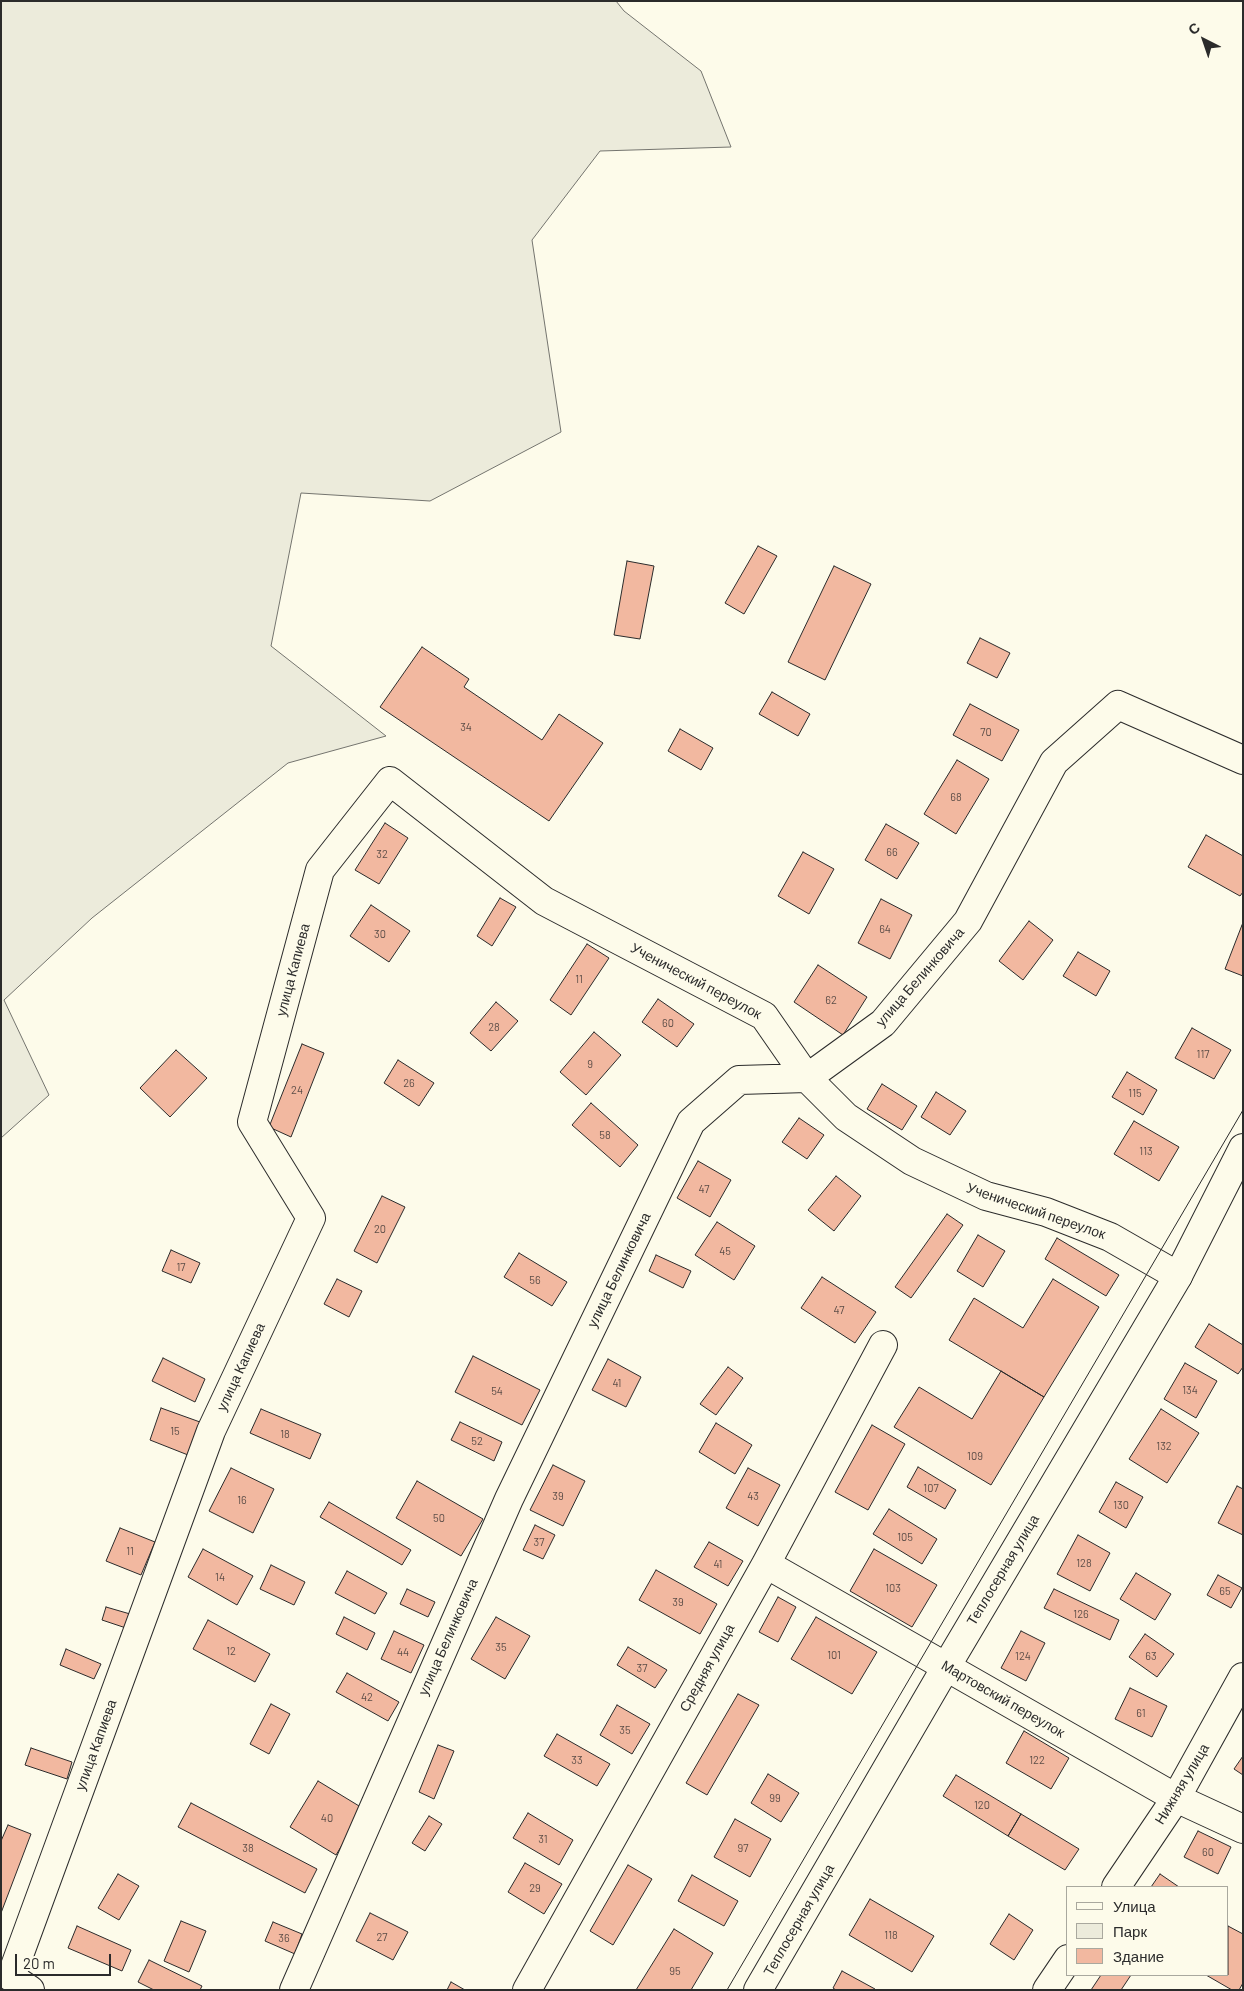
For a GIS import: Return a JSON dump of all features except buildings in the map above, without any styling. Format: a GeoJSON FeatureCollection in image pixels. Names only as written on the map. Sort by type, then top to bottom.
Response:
{"type":"FeatureCollection","features":[{"type":"Feature","properties":{"kind":"street","name":"улица Белинковича"},"geometry":{"type":"LineString","coordinates":[[294,1990],[509,1499],[691,1122],[739,1080],[807,1078],[883,1023],[968,921],[1054,762],[1118,705],[1243,760]]}},
{"type":"Feature","properties":{"kind":"street","name":"Ученический переулок"},"geometry":{"type":"LineString","coordinates":[[390,781],[544,901],[764,1016],[807,1078],[846,1117],[912,1162],[986,1196],[1046,1212],[1110,1236],[1178,1276]]}},
{"type":"Feature","properties":{"kind":"street","name":"улица Капиева"},"geometry":{"type":"LineString","coordinates":[[20,1983],[210,1431],[311,1218],[252,1122],[320,870],[390,781]]}},
{"type":"Feature","properties":{"kind":"street","name":"Теплосерная улица"},"geometry":{"type":"LineString","coordinates":[[758,1990],[946,1667],[1178,1276],[1243,1148]]}},
{"type":"Feature","properties":{"kind":"street","name":"Средняя улица"},"geometry":{"type":"LineString","coordinates":[[527,1990],[766,1564],[883,1345]]}},
{"type":"Feature","properties":{"kind":"street","name":"Мартовский переулок"},"geometry":{"type":"LineString","coordinates":[[766,1564],[1176,1798],[1243,1829]]}},
{"type":"Feature","properties":{"kind":"street","name":"Нижняя улица"},"geometry":{"type":"LineString","coordinates":[[1117,1886],[1176,1798],[1243,1677]]}},
{"type":"Feature","properties":{"kind":"street"},"geometry":{"type":"LineString","coordinates":[[1047,1990],[1066,1962]]}},
{"type":"Feature","properties":{"kind":"green space"},"geometry":{"type":"Polygon","coordinates":[[[1,1],[616,1],[624,11],[701,71],[731,147],[600,151],[532,240],[561,432],[430,501],[301,493],[271,646],[386,736],[288,763],[92,918],[4,1000],[49,1095],[1,1138],[1,1]]]}},
{"type":"Feature","properties":{"kind":"tram line"},"geometry":{"type":"LineString","coordinates":[[727,1990],[1243,1110]]}}]}
